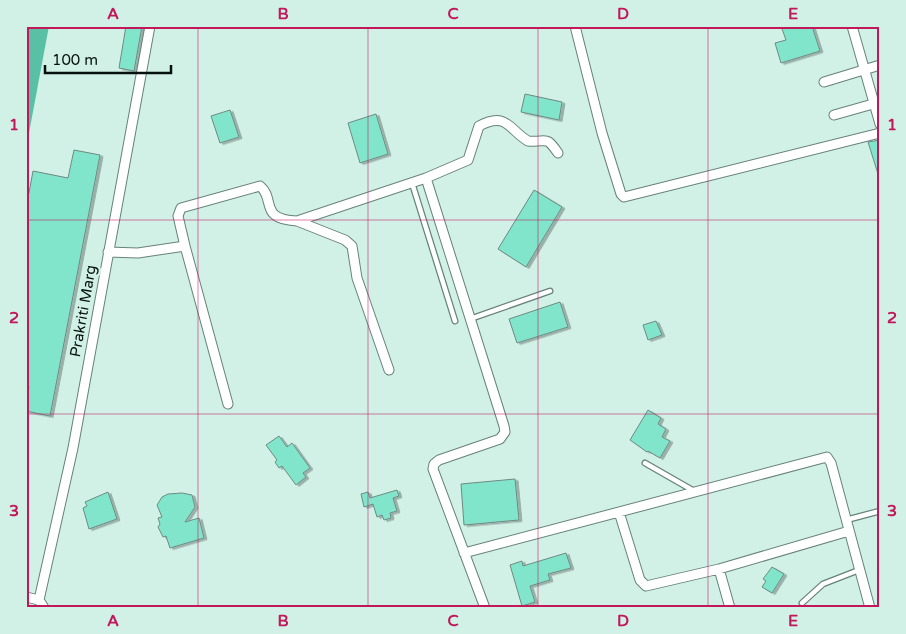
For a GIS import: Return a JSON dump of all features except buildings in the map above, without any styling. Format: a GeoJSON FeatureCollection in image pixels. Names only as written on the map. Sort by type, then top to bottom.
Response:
{"type":"FeatureCollection","features":[{"type":"Feature","properties":{"kind":"street","name":"Prakriti Marg"},"geometry":{"type":"LineString","coordinates":[[42,604],[73,448],[150,26]]}},
{"type":"Feature","properties":{"kind":"street"},"geometry":{"type":"LineString","coordinates":[[575,26],[602,133],[621,194],[624,197],[880,133]]}},
{"type":"Feature","properties":{"kind":"street"},"geometry":{"type":"LineString","coordinates":[[853,27],[864,70],[877,103],[880,124]]}},
{"type":"Feature","properties":{"kind":"street"},"geometry":{"type":"LineString","coordinates":[[824,82],[880,65]]}},
{"type":"Feature","properties":{"kind":"street"},"geometry":{"type":"LineString","coordinates":[[834,115],[877,103]]}},
{"type":"Feature","properties":{"kind":"street"},"geometry":{"type":"LineString","coordinates":[[297,221],[412,183],[468,160],[479,126],[497,121],[507,122],[528,141],[547,140],[558,153]]}},
{"type":"Feature","properties":{"kind":"street"},"geometry":{"type":"LineString","coordinates":[[426,178],[505,429],[500,439],[439,460],[434,464],[433,469],[486,608]]}},
{"type":"Feature","properties":{"kind":"street"},"geometry":{"type":"LineString","coordinates":[[228,404],[178,216],[181,208],[260,186],[273,214],[280,218],[297,221],[345,240],[352,246],[359,283],[389,370]]}},
{"type":"Feature","properties":{"kind":"street"},"geometry":{"type":"LineString","coordinates":[[108,252],[138,253],[185,246]]}},
{"type":"Feature","properties":{"kind":"street"},"geometry":{"type":"LineString","coordinates":[[464,553],[827,457],[831,463],[870,608]]}},
{"type":"Feature","properties":{"kind":"street"},"geometry":{"type":"LineString","coordinates":[[618,512],[644,585],[719,569],[849,531]]}},
{"type":"Feature","properties":{"kind":"street"},"geometry":{"type":"LineString","coordinates":[[719,569],[730,608]]}},
{"type":"Feature","properties":{"kind":"street"},"geometry":{"type":"LineString","coordinates":[[26,597],[42,604]]}},
{"type":"Feature","properties":{"kind":"lane"},"geometry":{"type":"LineString","coordinates":[[412,183],[454,321]]}},
{"type":"Feature","properties":{"kind":"lane"},"geometry":{"type":"LineString","coordinates":[[470,319],[550,291]]}},
{"type":"Feature","properties":{"kind":"lane"},"geometry":{"type":"LineString","coordinates":[[645,462],[695,492]]}},
{"type":"Feature","properties":{"kind":"lane"},"geometry":{"type":"LineString","coordinates":[[846,520],[880,512]]}},
{"type":"Feature","properties":{"kind":"lane"},"geometry":{"type":"LineString","coordinates":[[802,603],[823,584],[859,570]]}},
{"type":"Feature","properties":{"kind":"green space"},"geometry":{"type":"Polygon","coordinates":[[[26,26],[49,26],[26,149],[26,26]]]}}]}
